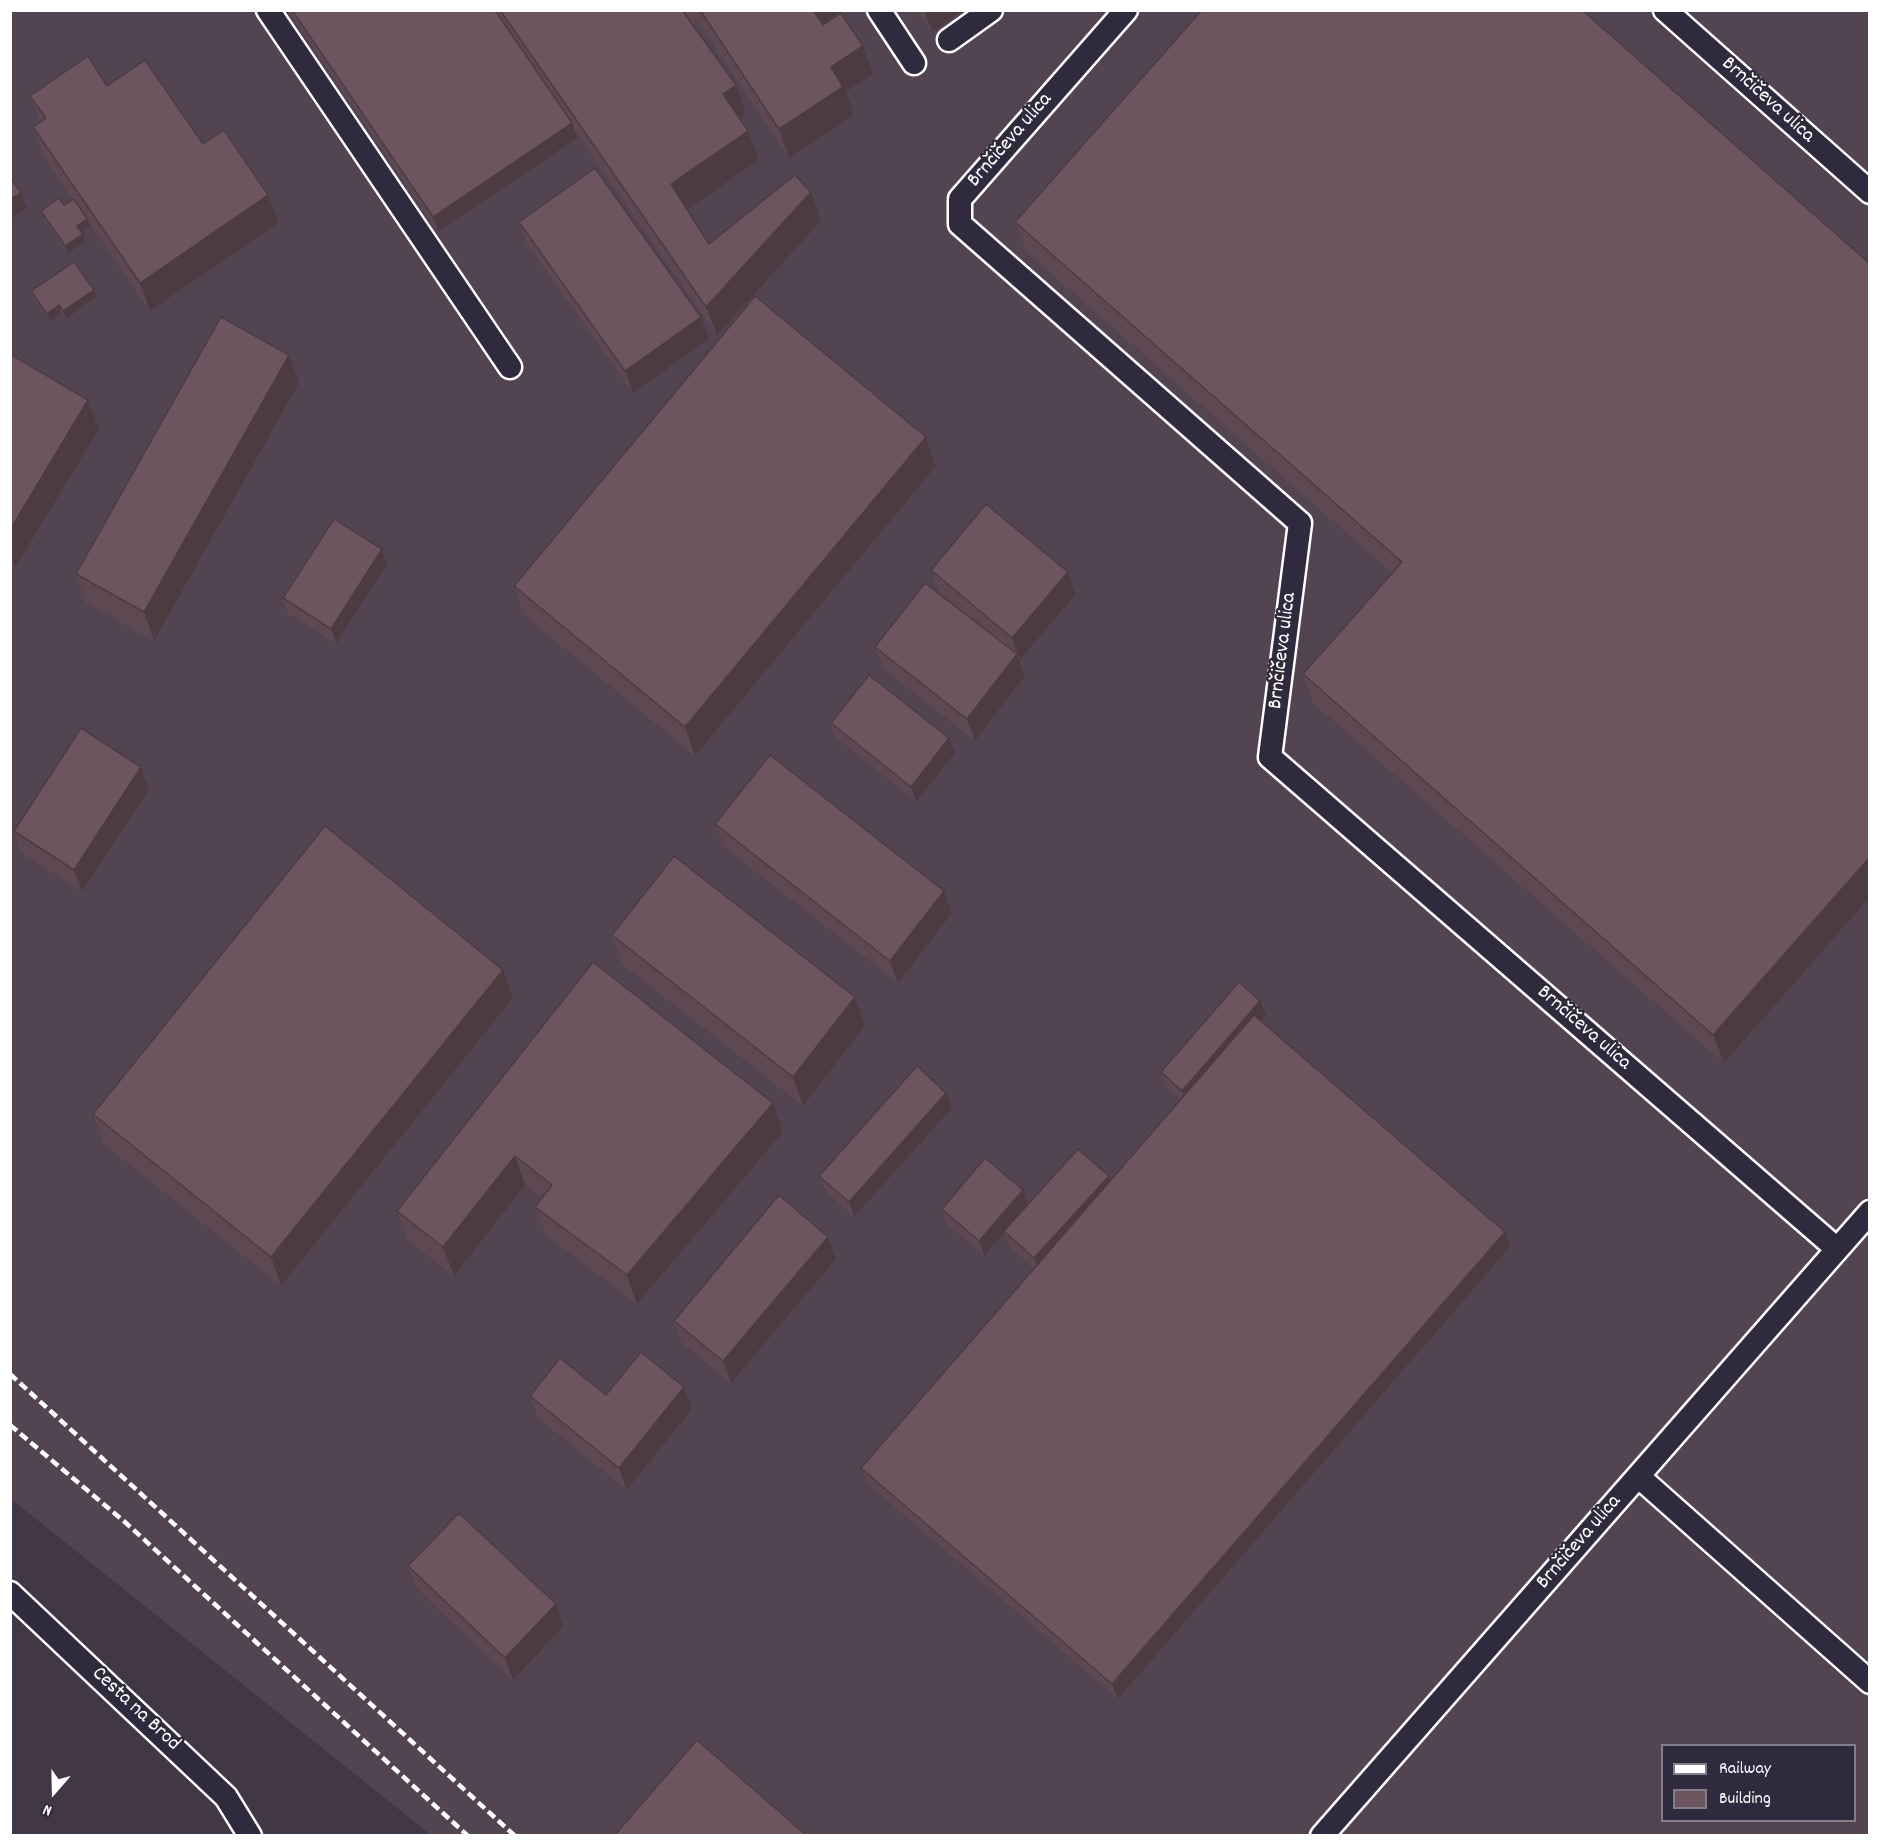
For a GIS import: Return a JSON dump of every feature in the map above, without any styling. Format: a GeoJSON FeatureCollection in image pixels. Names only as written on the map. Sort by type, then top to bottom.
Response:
{"type":"FeatureCollection","features":[{"type":"Feature","properties":{"kind":"lane"},"geometry":{"type":"LineString","coordinates":[[268,10],[510,367]]}},
{"type":"Feature","properties":{"kind":"lane"},"geometry":{"type":"LineString","coordinates":[[879,10],[914,63]]}},
{"type":"Feature","properties":{"kind":"lane"},"geometry":{"type":"LineString","coordinates":[[949,40],[991,10]]}},
{"type":"Feature","properties":{"kind":"lane","name":"Brnčičeva ulica"},"geometry":{"type":"LineString","coordinates":[[1126,10],[960,199],[960,224],[1300,523],[1270,758],[1837,1250]]}},
{"type":"Feature","properties":{"kind":"lane","name":"Brnčičeva ulica"},"geometry":{"type":"LineString","coordinates":[[1665,10],[1869,192]]}},
{"type":"Feature","properties":{"kind":"lane","name":"Brnčičeva ulica"},"geometry":{"type":"LineString","coordinates":[[1322,1836],[1869,1212]]}},
{"type":"Feature","properties":{"kind":"lane"},"geometry":{"type":"LineString","coordinates":[[1638,1476],[1869,1682]]}},
{"type":"Feature","properties":{"kind":"lane","name":"Cesta na Brod"},"geometry":{"type":"LineString","coordinates":[[10,1593],[226,1797],[250,1836]]}},
{"type":"Feature","properties":{"kind":"shaded area"},"geometry":{"type":"Polygon","coordinates":[[[10,11],[1869,11],[1869,1835],[431,1835],[11,1499],[10,11]]]}},
{"type":"Feature","properties":{"kind":"building"},"geometry":{"type":"Polygon","coordinates":[[[292,10],[495,10],[572,123],[433,217],[292,10]]]}},
{"type":"Feature","properties":{"kind":"building"},"geometry":{"type":"Polygon","coordinates":[[[500,10],[682,10],[736,85],[723,94],[748,131],[671,184],[709,244],[795,175],[811,192],[706,307],[500,10]]]}},
{"type":"Feature","properties":{"kind":"building"},"geometry":{"type":"Polygon","coordinates":[[[700,10],[813,10],[823,25],[841,13],[863,46],[831,67],[843,87],[779,129],[700,10]]]}},
{"type":"Feature","properties":{"kind":"building"},"geometry":{"type":"Polygon","coordinates":[[[1202,10],[1582,10],[1869,263],[1869,858],[1713,1035],[1303,674],[1402,562],[1015,222],[1202,10]]]}},
{"type":"Feature","properties":{"kind":"building"},"geometry":{"type":"Polygon","coordinates":[[[88,56],[107,86],[145,60],[203,144],[224,130],[268,195],[140,283],[33,127],[46,118],[30,96],[88,56]]]}},
{"type":"Feature","properties":{"kind":"building"},"geometry":{"type":"Polygon","coordinates":[[[595,168],[701,317],[625,371],[519,222],[595,168]]]}},
{"type":"Feature","properties":{"kind":"building"},"geometry":{"type":"Polygon","coordinates":[[[10,177],[21,193],[10,200],[10,177]]]}},
{"type":"Feature","properties":{"kind":"building"},"geometry":{"type":"Polygon","coordinates":[[[59,198],[64,205],[74,199],[87,219],[77,226],[83,234],[65,246],[41,211],[59,198]]]}},
{"type":"Feature","properties":{"kind":"building"},"geometry":{"type":"Polygon","coordinates":[[[74,262],[94,290],[63,311],[59,305],[47,314],[31,291],[74,262]]]}},
{"type":"Feature","properties":{"kind":"building"},"geometry":{"type":"Polygon","coordinates":[[[755,296],[926,437],[685,727],[514,586],[755,296]]]}},
{"type":"Feature","properties":{"kind":"building"},"geometry":{"type":"Polygon","coordinates":[[[221,317],[289,355],[144,612],[76,574],[221,317]]]}},
{"type":"Feature","properties":{"kind":"building"},"geometry":{"type":"Polygon","coordinates":[[[10,354],[88,400],[10,530],[10,354]]]}},
{"type":"Feature","properties":{"kind":"building"},"geometry":{"type":"Polygon","coordinates":[[[986,504],[1068,572],[1012,638],[931,570],[986,504]]]}},
{"type":"Feature","properties":{"kind":"building"},"geometry":{"type":"Polygon","coordinates":[[[334,519],[382,549],[331,629],[283,598],[334,519]]]}},
{"type":"Feature","properties":{"kind":"building"},"geometry":{"type":"Polygon","coordinates":[[[925,583],[1017,654],[967,719],[875,647],[925,583]]]}},
{"type":"Feature","properties":{"kind":"building"},"geometry":{"type":"Polygon","coordinates":[[[869,675],[949,738],[911,787],[831,723],[869,675]]]}},
{"type":"Feature","properties":{"kind":"building"},"geometry":{"type":"Polygon","coordinates":[[[81,728],[141,767],[74,870],[14,831],[81,728]]]}},
{"type":"Feature","properties":{"kind":"building"},"geometry":{"type":"Polygon","coordinates":[[[770,755],[944,891],[890,961],[715,824],[770,755]]]}},
{"type":"Feature","properties":{"kind":"building"},"geometry":{"type":"Polygon","coordinates":[[[325,826],[503,970],[271,1257],[93,1114],[325,826]]]}},
{"type":"Feature","properties":{"kind":"building"},"geometry":{"type":"Polygon","coordinates":[[[674,856],[855,997],[793,1077],[612,935],[674,856]]]}},
{"type":"Feature","properties":{"kind":"building"},"geometry":{"type":"Polygon","coordinates":[[[593,962],[773,1103],[627,1275],[535,1207],[552,1185],[515,1156],[443,1247],[397,1211],[593,962]]]}},
{"type":"Feature","properties":{"kind":"building"},"geometry":{"type":"Polygon","coordinates":[[[1239,982],[1260,1001],[1182,1091],[1161,1072],[1239,982]]]}},
{"type":"Feature","properties":{"kind":"building"},"geometry":{"type":"Polygon","coordinates":[[[1254,1015],[1505,1232],[1112,1684],[861,1468],[1254,1015]]]}},
{"type":"Feature","properties":{"kind":"building"},"geometry":{"type":"Polygon","coordinates":[[[917,1066],[946,1093],[849,1202],[819,1176],[917,1066]]]}},
{"type":"Feature","properties":{"kind":"building"},"geometry":{"type":"Polygon","coordinates":[[[1078,1149],[1109,1176],[1034,1258],[1004,1231],[1078,1149]]]}},
{"type":"Feature","properties":{"kind":"building"},"geometry":{"type":"Polygon","coordinates":[[[985,1158],[1023,1190],[979,1241],[942,1209],[985,1158]]]}},
{"type":"Feature","properties":{"kind":"building"},"geometry":{"type":"Polygon","coordinates":[[[779,1195],[828,1237],[723,1361],[674,1321],[779,1195]]]}},
{"type":"Feature","properties":{"kind":"building"},"geometry":{"type":"Polygon","coordinates":[[[641,1352],[684,1387],[619,1468],[530,1396],[560,1358],[606,1395],[641,1352]]]}},
{"type":"Feature","properties":{"kind":"building"},"geometry":{"type":"Polygon","coordinates":[[[459,1513],[556,1604],[505,1658],[408,1566],[459,1513]]]}},
{"type":"Feature","properties":{"kind":"building"},"geometry":{"type":"Polygon","coordinates":[[[697,1740],[807,1836],[614,1836],[697,1740]]]}},
{"type":"Feature","properties":{"kind":"railway"},"geometry":{"type":"LineString","coordinates":[[10,1374],[515,1836]]}},
{"type":"Feature","properties":{"kind":"railway"},"geometry":{"type":"LineString","coordinates":[[10,1425],[126,1523],[468,1836]]}}]}
